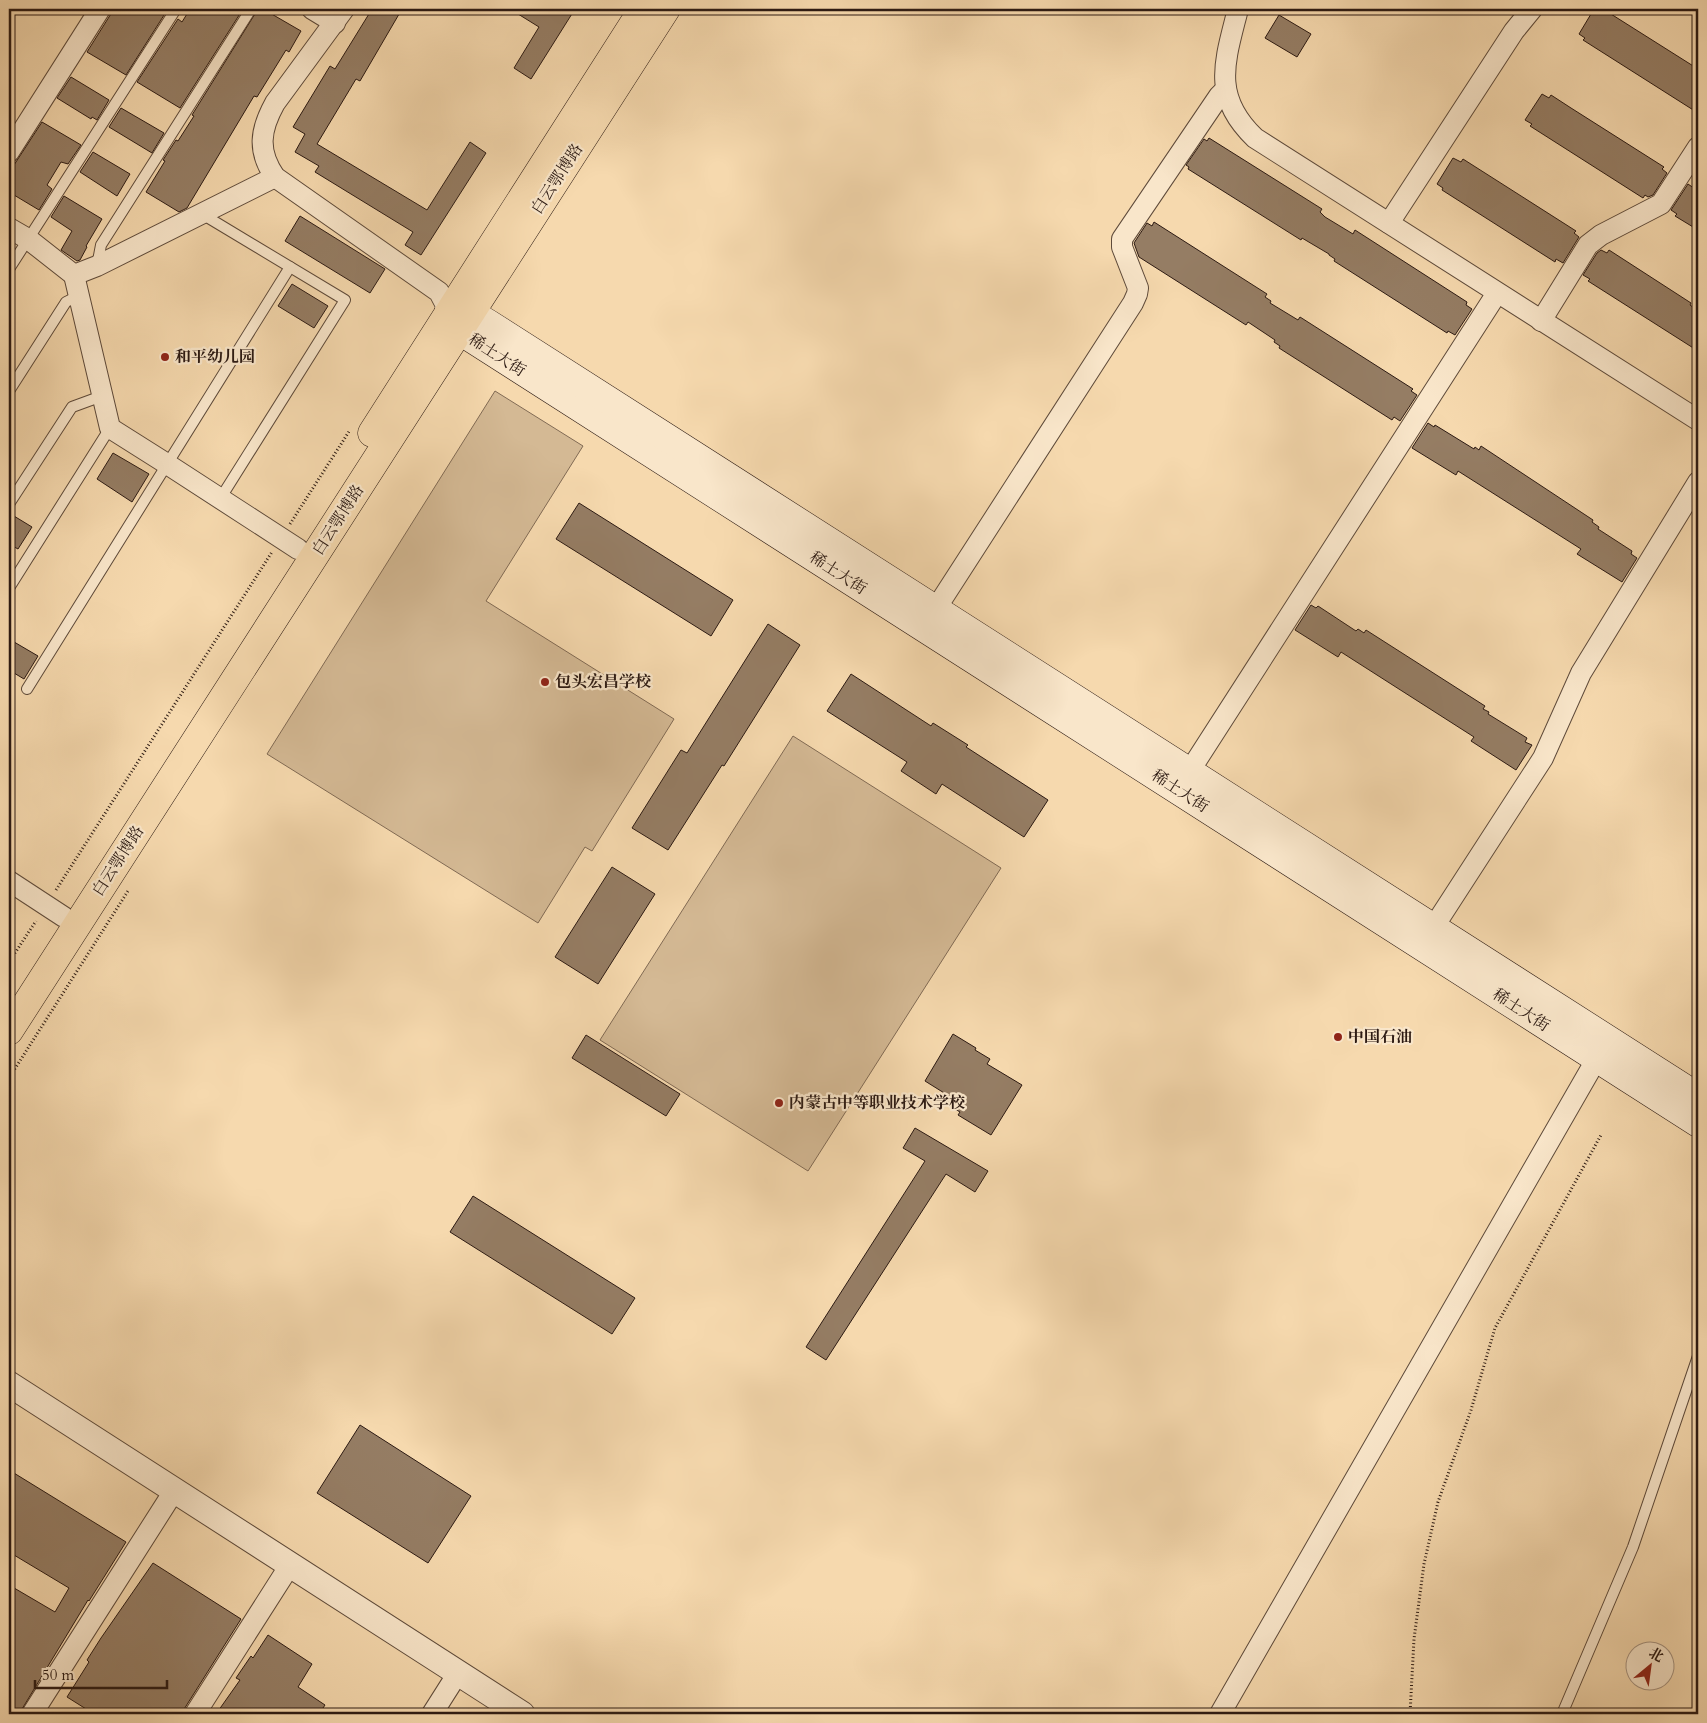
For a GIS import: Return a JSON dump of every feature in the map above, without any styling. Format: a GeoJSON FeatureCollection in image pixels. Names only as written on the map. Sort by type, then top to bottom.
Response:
{"type":"FeatureCollection","features":[{"type":"Feature","properties":{"kind":"main road","name":"白云鄂博路"},"geometry":{"type":"LineString","coordinates":[[9,1004],[55,911],[289,544],[460,318],[643,9]]}},
{"type":"Feature","properties":{"kind":"main road","name":"白云鄂博路"},"geometry":{"type":"LineString","coordinates":[[9,1031],[460,318],[666,9]]}},
{"type":"Feature","properties":{"kind":"main road","name":"稀土大街"},"geometry":{"type":"LineString","coordinates":[[460,318],[935,610],[1433,928],[1602,1049],[1698,1123]]}},
{"type":"Feature","properties":{"kind":"main road","name":"稀土大街"},"geometry":{"type":"LineString","coordinates":[[460,318],[1602,1049],[1698,1097]]}},
{"type":"Feature","properties":{"kind":"street"},"geometry":{"type":"LineString","coordinates":[[9,152],[100,9]]}},
{"type":"Feature","properties":{"kind":"street"},"geometry":{"type":"LineString","coordinates":[[312,9],[340,16],[275,103],[268,116],[262,142],[268,166],[275,177],[439,292],[460,318]]}},
{"type":"Feature","properties":{"kind":"street"},"geometry":{"type":"LineString","coordinates":[[1238,9],[1224,70],[1225,90],[1240,123],[1255,138],[1698,420]]}},
{"type":"Feature","properties":{"kind":"street"},"geometry":{"type":"LineString","coordinates":[[1389,223],[1514,31],[1532,9]]}},
{"type":"Feature","properties":{"kind":"street"},"geometry":{"type":"LineString","coordinates":[[935,610],[1133,303],[1138,294],[1138,288],[1122,247],[1122,239],[1213,104],[1225,90]]}},
{"type":"Feature","properties":{"kind":"street"},"geometry":{"type":"LineString","coordinates":[[1541,321],[1588,245],[1601,235],[1661,204],[1698,147]]}},
{"type":"Feature","properties":{"kind":"street"},"geometry":{"type":"LineString","coordinates":[[74,275],[97,266],[275,177]]}},
{"type":"Feature","properties":{"kind":"street"},"geometry":{"type":"LineString","coordinates":[[9,228],[28,239],[74,275],[110,428],[289,544]]}},
{"type":"Feature","properties":{"kind":"street"},"geometry":{"type":"LineString","coordinates":[[1189,772],[1497,293]]}},
{"type":"Feature","properties":{"kind":"street"},"geometry":{"type":"LineString","coordinates":[[1433,928],[1543,758],[1581,673],[1698,482]]}},
{"type":"Feature","properties":{"kind":"street"},"geometry":{"type":"LineString","coordinates":[[9,882],[55,911]]}},
{"type":"Feature","properties":{"kind":"street"},"geometry":{"type":"LineString","coordinates":[[1220,1714],[1602,1049]]}},
{"type":"Feature","properties":{"kind":"street"},"geometry":{"type":"LineString","coordinates":[[9,1384],[522,1714]]}},
{"type":"Feature","properties":{"kind":"street"},"geometry":{"type":"LineString","coordinates":[[32,1714],[174,1491]]}},
{"type":"Feature","properties":{"kind":"street"},"geometry":{"type":"LineString","coordinates":[[195,1714],[290,1565]]}},
{"type":"Feature","properties":{"kind":"street"},"geometry":{"type":"LineString","coordinates":[[432,1714],[458,1673]]}},
{"type":"Feature","properties":{"kind":"lane"},"geometry":{"type":"LineString","coordinates":[[9,269],[176,9]]}},
{"type":"Feature","properties":{"kind":"lane"},"geometry":{"type":"LineString","coordinates":[[97,266],[101,245],[251,9]]}},
{"type":"Feature","properties":{"kind":"lane"},"geometry":{"type":"LineString","coordinates":[[202,214],[345,300],[220,498]]}},
{"type":"Feature","properties":{"kind":"lane"},"geometry":{"type":"LineString","coordinates":[[27,689],[290,267]]}},
{"type":"Feature","properties":{"kind":"lane"},"geometry":{"type":"LineString","coordinates":[[9,391],[66,302],[78,296]]}},
{"type":"Feature","properties":{"kind":"lane"},"geometry":{"type":"LineString","coordinates":[[9,504],[72,407],[102,396]]}},
{"type":"Feature","properties":{"kind":"lane"},"geometry":{"type":"LineString","coordinates":[[9,588],[110,428]]}},
{"type":"Feature","properties":{"kind":"lane"},"geometry":{"type":"LineString","coordinates":[[1562,1714],[1633,1547],[1698,1356]]}},
{"type":"Feature","properties":{"kind":"path"},"geometry":{"type":"LineString","coordinates":[[9,962],[55,911],[289,544],[355,423]]}},
{"type":"Feature","properties":{"kind":"path"},"geometry":{"type":"LineString","coordinates":[[1410,1714],[1414,1639],[1424,1564],[1438,1502],[1471,1410],[1495,1328],[1601,1135]]}},
{"type":"Feature","properties":{"kind":"shaded area"},"geometry":{"type":"Polygon","coordinates":[[[495,391],[583,446],[486,601],[674,719],[592,851],[585,847],[538,923],[267,754],[495,391]]]}},
{"type":"Feature","properties":{"kind":"shaded area"},"geometry":{"type":"Polygon","coordinates":[[[793,736],[1001,868],[808,1171],[600,1040],[793,736]]]}},
{"type":"Feature","properties":{"kind":"building"},"geometry":{"type":"Polygon","coordinates":[[[114,9],[161,9],[166,12],[126,75],[87,52],[114,9]]]}},
{"type":"Feature","properties":{"kind":"building"},"geometry":{"type":"Polygon","coordinates":[[[190,9],[243,9],[180,108],[137,82],[178,19],[182,22],[190,9]]]}},
{"type":"Feature","properties":{"kind":"building"},"geometry":{"type":"Polygon","coordinates":[[[258,9],[263,9],[301,31],[289,52],[286,50],[257,97],[254,96],[187,208],[179,212],[146,192],[165,161],[163,160],[194,116],[192,115],[258,9]]]}},
{"type":"Feature","properties":{"kind":"building"},"geometry":{"type":"Polygon","coordinates":[[[372,9],[402,9],[360,81],[356,79],[317,144],[427,210],[470,142],[486,153],[421,255],[405,245],[413,232],[315,172],[319,166],[295,152],[305,134],[293,127],[330,66],[335,69],[372,9]]]}},
{"type":"Feature","properties":{"kind":"building"},"geometry":{"type":"Polygon","coordinates":[[[510,9],[575,9],[531,79],[514,68],[539,27],[510,9]]]}},
{"type":"Feature","properties":{"kind":"building"},"geometry":{"type":"Polygon","coordinates":[[[1594,9],[1603,9],[1698,69],[1698,113],[1583,40],[1585,38],[1579,34],[1594,9]]]}},
{"type":"Feature","properties":{"kind":"building"},"geometry":{"type":"Polygon","coordinates":[[[1279,15],[1311,34],[1297,57],[1265,38],[1279,15]]]}},
{"type":"Feature","properties":{"kind":"building"},"geometry":{"type":"Polygon","coordinates":[[[71,77],[109,100],[97,120],[92,117],[91,119],[57,98],[71,77]]]}},
{"type":"Feature","properties":{"kind":"building"},"geometry":{"type":"Polygon","coordinates":[[[1542,94],[1549,98],[1551,95],[1664,167],[1662,169],[1667,173],[1653,195],[1648,197],[1645,195],[1643,198],[1530,126],[1532,124],[1525,120],[1542,94]]]}},
{"type":"Feature","properties":{"kind":"building"},"geometry":{"type":"Polygon","coordinates":[[[121,108],[164,133],[152,153],[109,127],[121,108]]]}},
{"type":"Feature","properties":{"kind":"building"},"geometry":{"type":"Polygon","coordinates":[[[42,122],[81,145],[68,164],[61,162],[47,185],[52,189],[39,210],[9,192],[9,164],[14,165],[42,122]]]}},
{"type":"Feature","properties":{"kind":"building"},"geometry":{"type":"Polygon","coordinates":[[[1209,138],[1322,209],[1320,212],[1325,217],[1353,234],[1355,230],[1467,302],[1466,305],[1472,309],[1455,335],[1448,331],[1447,333],[1334,261],[1335,259],[1329,254],[1302,238],[1301,240],[1188,169],[1189,167],[1186,165],[1204,139],[1207,141],[1209,138]]]}},
{"type":"Feature","properties":{"kind":"building"},"geometry":{"type":"Polygon","coordinates":[[[93,152],[130,174],[117,196],[80,172],[93,152]]]}},
{"type":"Feature","properties":{"kind":"building"},"geometry":{"type":"Polygon","coordinates":[[[1453,158],[1461,162],[1463,159],[1576,231],[1574,233],[1579,237],[1563,263],[1556,259],[1555,262],[1442,190],[1443,188],[1437,184],[1453,158]]]}},
{"type":"Feature","properties":{"kind":"building"},"geometry":{"type":"Polygon","coordinates":[[[1688,184],[1698,191],[1698,230],[1675,216],[1677,214],[1671,210],[1688,184]]]}},
{"type":"Feature","properties":{"kind":"building"},"geometry":{"type":"Polygon","coordinates":[[[64,196],[102,219],[80,260],[77,261],[61,250],[72,231],[51,217],[64,196]]]}},
{"type":"Feature","properties":{"kind":"building"},"geometry":{"type":"Polygon","coordinates":[[[300,216],[385,269],[370,293],[285,241],[300,216]]]}},
{"type":"Feature","properties":{"kind":"building"},"geometry":{"type":"Polygon","coordinates":[[[1154,222],[1267,294],[1265,297],[1271,301],[1270,303],[1298,320],[1300,317],[1413,389],[1411,391],[1417,395],[1400,421],[1394,417],[1392,420],[1279,348],[1280,346],[1274,342],[1275,340],[1248,322],[1246,325],[1139,257],[1134,243],[1147,223],[1152,226],[1154,222]]]}},
{"type":"Feature","properties":{"kind":"building"},"geometry":{"type":"Polygon","coordinates":[[[1601,250],[1607,253],[1609,250],[1691,303],[1690,305],[1698,311],[1698,351],[1588,281],[1590,279],[1583,275],[1601,250]]]}},
{"type":"Feature","properties":{"kind":"building"},"geometry":{"type":"Polygon","coordinates":[[[292,284],[328,306],[314,328],[278,306],[292,284]]]}},
{"type":"Feature","properties":{"kind":"building"},"geometry":{"type":"Polygon","coordinates":[[[1428,423],[1434,427],[1435,425],[1474,449],[1475,447],[1479,450],[1481,446],[1593,520],[1592,522],[1599,527],[1598,529],[1632,551],[1631,554],[1637,558],[1622,582],[1577,554],[1581,549],[1458,471],[1456,475],[1412,448],[1428,423]]]}},
{"type":"Feature","properties":{"kind":"building"},"geometry":{"type":"Polygon","coordinates":[[[113,453],[149,474],[132,502],[97,479],[113,453]]]}},
{"type":"Feature","properties":{"kind":"building"},"geometry":{"type":"Polygon","coordinates":[[[579,503],[733,600],[711,636],[556,539],[579,503]]]}},
{"type":"Feature","properties":{"kind":"building"},"geometry":{"type":"Polygon","coordinates":[[[9,513],[32,527],[18,549],[9,544],[9,513]]]}},
{"type":"Feature","properties":{"kind":"building"},"geometry":{"type":"Polygon","coordinates":[[[1311,605],[1316,608],[1318,606],[1356,631],[1358,629],[1364,633],[1366,630],[1485,706],[1483,709],[1489,712],[1488,714],[1527,738],[1525,742],[1532,745],[1516,770],[1471,741],[1474,737],[1341,652],[1338,657],[1295,630],[1311,605]]]}},
{"type":"Feature","properties":{"kind":"building"},"geometry":{"type":"Polygon","coordinates":[[[768,624],[800,645],[724,766],[722,765],[668,850],[632,828],[681,750],[687,753],[768,624]]]}},
{"type":"Feature","properties":{"kind":"building"},"geometry":{"type":"Polygon","coordinates":[[[9,639],[38,656],[24,679],[9,670],[9,639]]]}},
{"type":"Feature","properties":{"kind":"building"},"geometry":{"type":"Polygon","coordinates":[[[851,674],[931,726],[933,723],[968,745],[966,747],[1048,800],[1024,837],[942,784],[936,794],[901,771],[907,762],[827,711],[851,674]]]}},
{"type":"Feature","properties":{"kind":"building"},"geometry":{"type":"Polygon","coordinates":[[[612,867],[655,894],[598,984],[555,957],[612,867]]]}},
{"type":"Feature","properties":{"kind":"building"},"geometry":{"type":"Polygon","coordinates":[[[953,1034],[990,1059],[987,1064],[1022,1085],[991,1135],[958,1115],[960,1112],[945,1103],[949,1096],[925,1081],[953,1034]]]}},
{"type":"Feature","properties":{"kind":"building"},"geometry":{"type":"Polygon","coordinates":[[[586,1035],[680,1094],[666,1116],[572,1058],[586,1035]]]}},
{"type":"Feature","properties":{"kind":"building"},"geometry":{"type":"Polygon","coordinates":[[[915,1128],[988,1171],[975,1192],[946,1174],[826,1360],[806,1347],[925,1161],[903,1148],[915,1128]]]}},
{"type":"Feature","properties":{"kind":"building"},"geometry":{"type":"Polygon","coordinates":[[[473,1196],[635,1298],[612,1334],[450,1232],[473,1196]]]}},
{"type":"Feature","properties":{"kind":"building"},"geometry":{"type":"Polygon","coordinates":[[[360,1425],[471,1496],[428,1563],[317,1493],[360,1425]]]}},
{"type":"Feature","properties":{"kind":"building"},"geometry":{"type":"Polygon","coordinates":[[[9,1470],[126,1542],[88,1600],[19,1714],[9,1714],[9,1585],[55,1612],[69,1588],[9,1552],[9,1470]]]}},
{"type":"Feature","properties":{"kind":"building"},"geometry":{"type":"Polygon","coordinates":[[[153,1563],[241,1619],[181,1714],[94,1714],[67,1697],[89,1662],[87,1660],[101,1638],[153,1563]]]}},
{"type":"Feature","properties":{"kind":"building"},"geometry":{"type":"Polygon","coordinates":[[[268,1635],[312,1664],[298,1687],[325,1705],[319,1714],[216,1714],[240,1680],[236,1678],[251,1656],[253,1658],[268,1635]]]}},
{"type":"Feature","properties":{"kind":"place","name":"和平幼儿园"},"geometry":{"type":"Point","coordinates":[165,357]}},
{"type":"Feature","properties":{"kind":"place","name":"包头宏昌学校"},"geometry":{"type":"Point","coordinates":[545,682]}},
{"type":"Feature","properties":{"kind":"place","name":"中国石油"},"geometry":{"type":"Point","coordinates":[1338,1037]}},
{"type":"Feature","properties":{"kind":"place","name":"内蒙古中等职业技术学校"},"geometry":{"type":"Point","coordinates":[779,1103]}}]}
